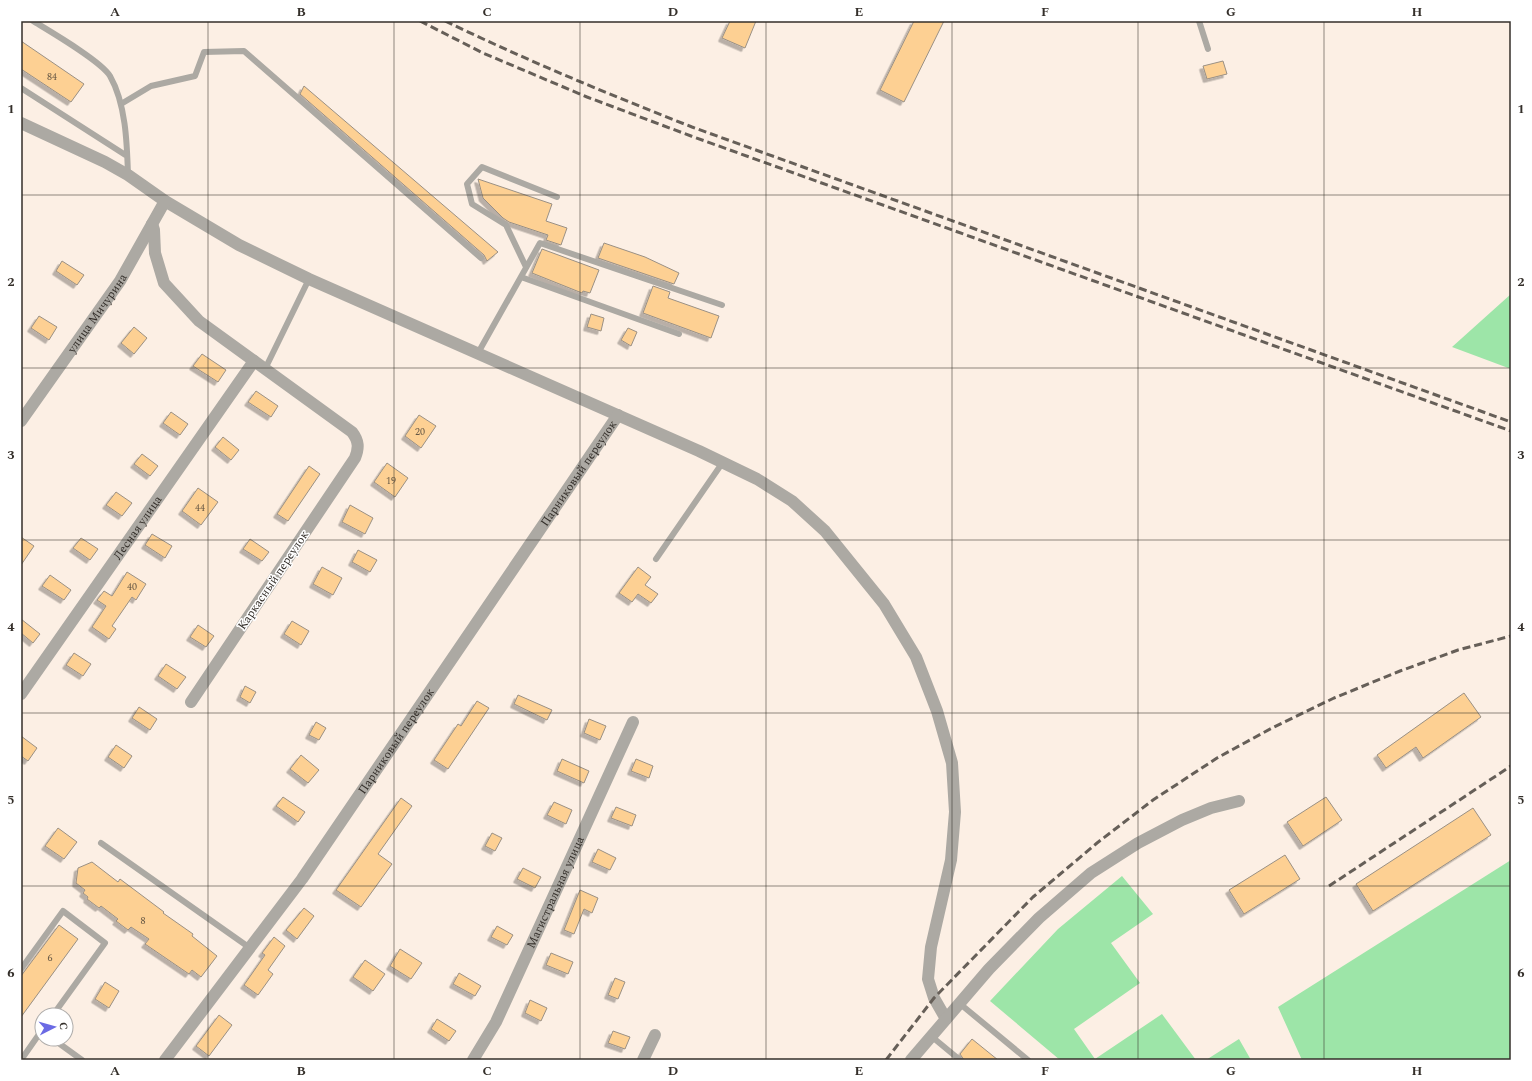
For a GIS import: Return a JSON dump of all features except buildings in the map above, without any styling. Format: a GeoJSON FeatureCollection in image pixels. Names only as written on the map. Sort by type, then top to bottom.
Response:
{"type":"FeatureCollection","features":[{"type":"Feature","properties":{"kind":"street"},"geometry":{"type":"LineString","coordinates":[[21,124],[105,162],[128,175],[165,201],[239,245],[309,279],[618,415],[723,462],[757,479],[792,501],[825,531],[884,604],[916,657],[937,711],[952,763],[955,812],[951,860],[931,947],[928,979],[934,998],[946,1019]]}},
{"type":"Feature","properties":{"kind":"street","name":"улица Мичурина"},"geometry":{"type":"LineString","coordinates":[[21,421],[120,281],[165,201]]}},
{"type":"Feature","properties":{"kind":"street"},"geometry":{"type":"LineString","coordinates":[[152,224],[154,230],[155,253],[164,283],[199,321],[265,369]]}},
{"type":"Feature","properties":{"kind":"street","name":"Лесная улица"},"geometry":{"type":"LineString","coordinates":[[21,694],[254,361]]}},
{"type":"Feature","properties":{"kind":"street","name":"Каркасный переулок"},"geometry":{"type":"LineString","coordinates":[[191,702],[356,458],[358,444],[357,438],[352,432],[265,369]]}},
{"type":"Feature","properties":{"kind":"street","name":"Парниковый переулок"},"geometry":{"type":"LineString","coordinates":[[165,1060],[302,879],[618,415]]}},
{"type":"Feature","properties":{"kind":"street","name":"Магистральная улица"},"geometry":{"type":"LineString","coordinates":[[473,1060],[496,1022],[633,722]]}},
{"type":"Feature","properties":{"kind":"street"},"geometry":{"type":"LineString","coordinates":[[911,1060],[989,969],[1039,918],[1091,874],[1138,842],[1182,820],[1211,808],[1239,802]]}},
{"type":"Feature","properties":{"kind":"street"},"geometry":{"type":"LineString","coordinates":[[643,1060],[655,1035]]}},
{"type":"Feature","properties":{"kind":"lane"},"geometry":{"type":"LineString","coordinates":[[34,21],[98,63],[110,76],[121,104],[127,140],[128,175]]}},
{"type":"Feature","properties":{"kind":"lane"},"geometry":{"type":"LineString","coordinates":[[1199,21],[1208,49]]}},
{"type":"Feature","properties":{"kind":"lane"},"geometry":{"type":"LineString","coordinates":[[121,104],[151,86],[195,76],[204,52],[244,51],[481,258]]}},
{"type":"Feature","properties":{"kind":"lane"},"geometry":{"type":"LineString","coordinates":[[21,88],[127,156]]}},
{"type":"Feature","properties":{"kind":"lane"},"geometry":{"type":"LineString","coordinates":[[526,266],[506,225],[472,204],[467,184],[482,167],[558,197]]}},
{"type":"Feature","properties":{"kind":"lane"},"geometry":{"type":"LineString","coordinates":[[478,353],[540,242],[722,305]]}},
{"type":"Feature","properties":{"kind":"lane"},"geometry":{"type":"LineString","coordinates":[[521,277],[680,334]]}},
{"type":"Feature","properties":{"kind":"lane"},"geometry":{"type":"LineString","coordinates":[[265,369],[309,279]]}},
{"type":"Feature","properties":{"kind":"lane"},"geometry":{"type":"LineString","coordinates":[[656,560],[723,462]]}},
{"type":"Feature","properties":{"kind":"lane"},"geometry":{"type":"LineString","coordinates":[[101,843],[250,948]]}},
{"type":"Feature","properties":{"kind":"lane"},"geometry":{"type":"LineString","coordinates":[[21,969],[63,911],[105,943],[59,1007]]}},
{"type":"Feature","properties":{"kind":"lane"},"geometry":{"type":"LineString","coordinates":[[959,1003],[1028,1060]]}},
{"type":"Feature","properties":{"kind":"lane"},"geometry":{"type":"LineString","coordinates":[[931,1036],[960,1060]]}},
{"type":"Feature","properties":{"kind":"lane"},"geometry":{"type":"LineString","coordinates":[[21,1060],[34,1042]]}},
{"type":"Feature","properties":{"kind":"lane"},"geometry":{"type":"LineString","coordinates":[[64,1047],[82,1060]]}},
{"type":"Feature","properties":{"kind":"green space"},"geometry":{"type":"Polygon","coordinates":[[[1511,294],[1511,369],[1452,347],[1511,294]]]}},
{"type":"Feature","properties":{"kind":"green space"},"geometry":{"type":"Polygon","coordinates":[[[1511,860],[1511,1060],[1302,1060],[1278,1007],[1511,860]]]}},
{"type":"Feature","properties":{"kind":"green space"},"geometry":{"type":"Polygon","coordinates":[[[1122,876],[1153,914],[1111,943],[1140,983],[1074,1029],[1095,1059],[1162,1014],[1196,1060],[1060,1060],[990,1001],[1058,929],[1122,876]]]}},
{"type":"Feature","properties":{"kind":"green space"},"geometry":{"type":"Polygon","coordinates":[[[1239,1039],[1251,1060],[1206,1060],[1239,1039]]]}},
{"type":"Feature","properties":{"kind":"railway"},"geometry":{"type":"LineString","coordinates":[[420,21],[483,53],[587,97],[691,136],[1511,431]]}},
{"type":"Feature","properties":{"kind":"railway"},"geometry":{"type":"LineString","coordinates":[[445,21],[567,76],[692,127],[1511,422]]}},
{"type":"Feature","properties":{"kind":"railway"},"geometry":{"type":"LineString","coordinates":[[886,1060],[934,998],[1033,897],[1097,843],[1153,800],[1217,758],[1272,728],[1334,698],[1400,671],[1458,650],[1511,636]]}},
{"type":"Feature","properties":{"kind":"railway"},"geometry":{"type":"LineString","coordinates":[[1329,886],[1511,766]]}}]}
